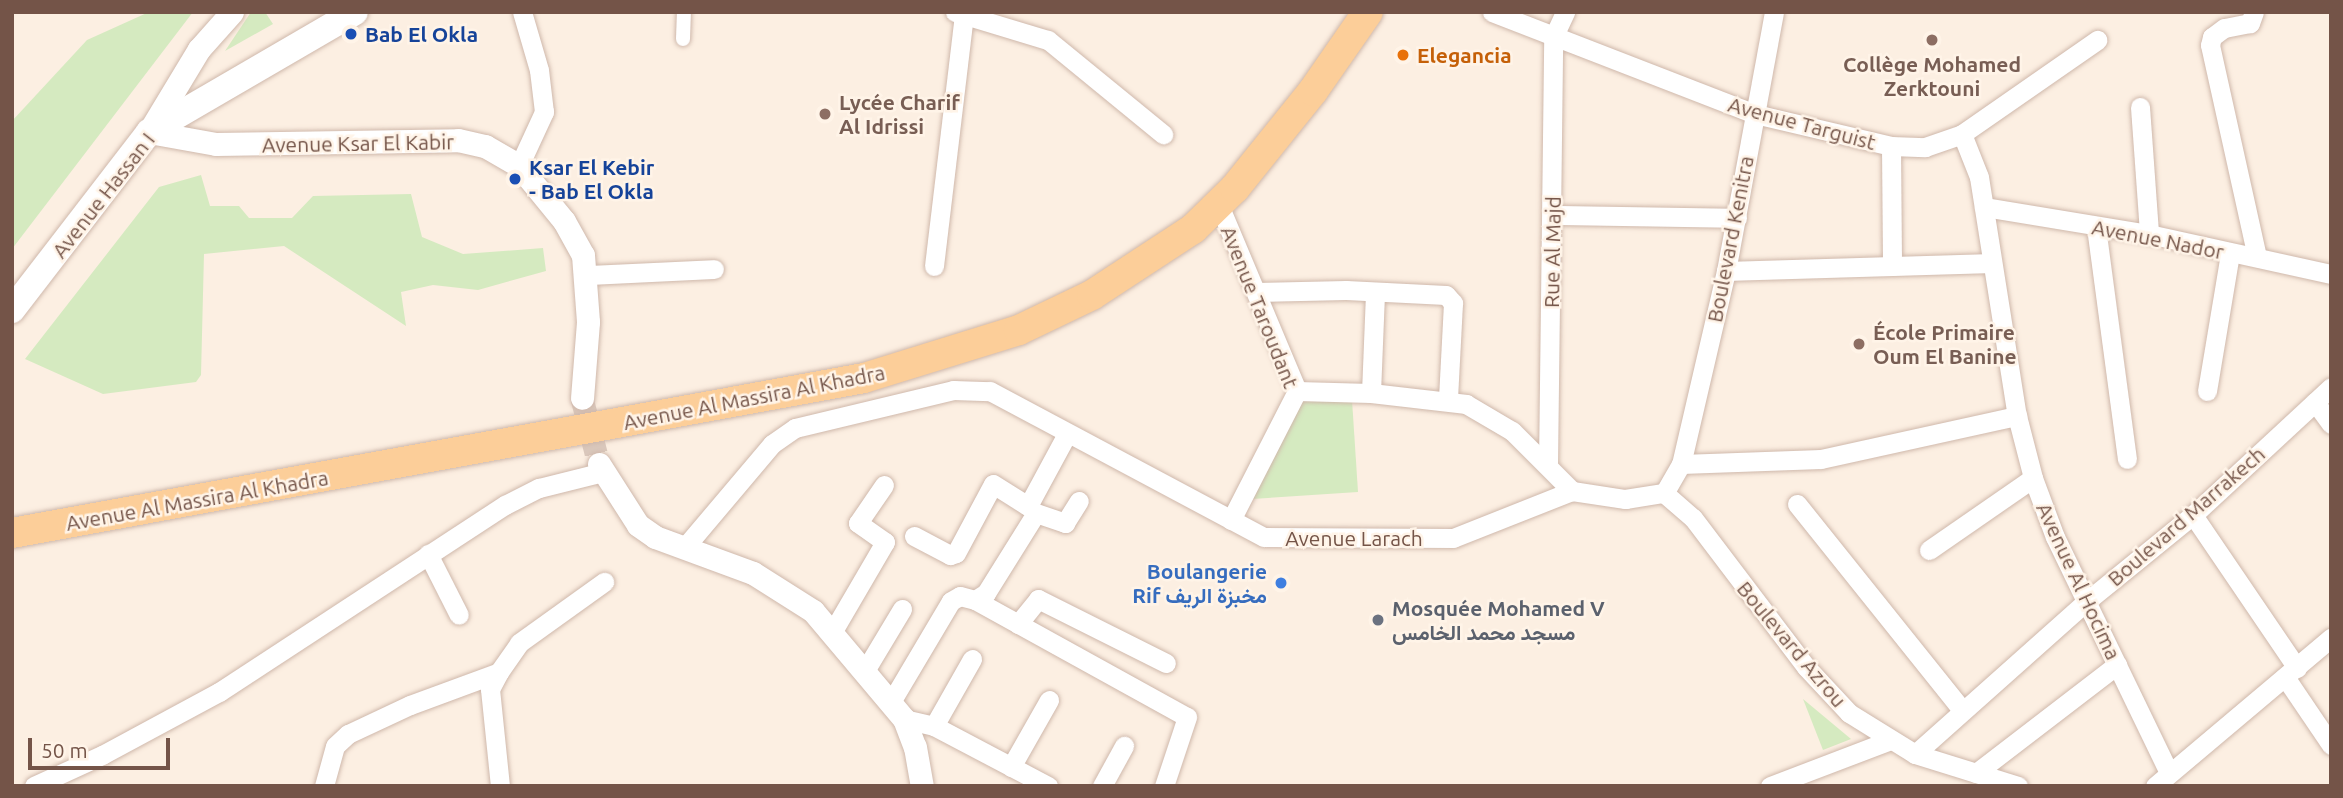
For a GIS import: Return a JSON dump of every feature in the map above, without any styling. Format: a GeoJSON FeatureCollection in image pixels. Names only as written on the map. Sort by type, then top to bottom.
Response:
{"type":"FeatureCollection","features":[{"type":"Feature","properties":{"kind":"main road","name":"Avenue Hassan I"},"geometry":{"type":"LineString","coordinates":[[12,310],[149,132],[355,12]]}},
{"type":"Feature","properties":{"kind":"main road","name":"Avenue Al Massira Al Khadra"},"geometry":{"type":"LineString","coordinates":[[12,533],[878,374],[1019,330],[1092,295],[1193,229],[1219,205],[1313,91],[1368,12]]}},
{"type":"Feature","properties":{"kind":"street"},"geometry":{"type":"LineString","coordinates":[[149,132],[200,48],[232,12]]}},
{"type":"Feature","properties":{"kind":"street"},"geometry":{"type":"LineString","coordinates":[[519,166],[544,111],[539,70],[522,12]]}},
{"type":"Feature","properties":{"kind":"street"},"geometry":{"type":"LineString","coordinates":[[683,39],[684,12]]}},
{"type":"Feature","properties":{"kind":"street","name":"Avenue Targuist"},"geometry":{"type":"LineString","coordinates":[[1492,12],[1553,38],[1755,114],[1891,146],[1925,147],[1962,134],[2097,40]]}},
{"type":"Feature","properties":{"kind":"street"},"geometry":{"type":"LineString","coordinates":[[1553,38],[1565,12]]}},
{"type":"Feature","properties":{"kind":"street","name":"Boulevard Kenitra"},"geometry":{"type":"LineString","coordinates":[[1681,464],[1737,218],[1774,12]]}},
{"type":"Feature","properties":{"kind":"street"},"geometry":{"type":"LineString","coordinates":[[2254,12],[2250,23],[2224,28],[2210,45],[2257,257]]}},
{"type":"Feature","properties":{"kind":"street"},"geometry":{"type":"LineString","coordinates":[[934,266],[960,14],[1048,40],[1163,134]]}},
{"type":"Feature","properties":{"kind":"street","name":"Rue Al Majd"},"geometry":{"type":"LineString","coordinates":[[1548,465],[1553,38]]}},
{"type":"Feature","properties":{"kind":"street"},"geometry":{"type":"LineString","coordinates":[[2140,107],[2149,234]]}},
{"type":"Feature","properties":{"kind":"street","name":"Avenue Ksar El Kabir"},"geometry":{"type":"LineString","coordinates":[[149,132],[216,144],[458,140],[485,146],[519,166],[564,221],[583,255],[587,275],[582,398]]}},
{"type":"Feature","properties":{"kind":"street","name":"Avenue Al Hocima"},"geometry":{"type":"LineString","coordinates":[[1962,134],[1984,207],[2017,416],[2033,478],[2054,537],[2117,665],[2162,780]]}},
{"type":"Feature","properties":{"kind":"street"},"geometry":{"type":"LineString","coordinates":[[1891,146],[1892,266]]}},
{"type":"Feature","properties":{"kind":"street","name":"Avenue Taroudant"},"geometry":{"type":"LineString","coordinates":[[1219,205],[1297,391],[1231,520]]}},
{"type":"Feature","properties":{"kind":"street","name":"Avenue Nador"},"geometry":{"type":"LineString","coordinates":[[1984,207],[2149,234],[2331,274]]}},
{"type":"Feature","properties":{"kind":"street"},"geometry":{"type":"LineString","coordinates":[[1553,215],[1737,218]]}},
{"type":"Feature","properties":{"kind":"street"},"geometry":{"type":"LineString","coordinates":[[2096,227],[2127,459]]}},
{"type":"Feature","properties":{"kind":"street"},"geometry":{"type":"LineString","coordinates":[[2207,391],[2230,253]]}},
{"type":"Feature","properties":{"kind":"street"},"geometry":{"type":"LineString","coordinates":[[1726,271],[1992,262]]}},
{"type":"Feature","properties":{"kind":"street"},"geometry":{"type":"LineString","coordinates":[[587,275],[714,269]]}},
{"type":"Feature","properties":{"kind":"street"},"geometry":{"type":"LineString","coordinates":[[1256,292],[1375,292],[1450,298],[1448,400]]}},
{"type":"Feature","properties":{"kind":"street"},"geometry":{"type":"LineString","coordinates":[[1371,393],[1375,292]]}},
{"type":"Feature","properties":{"kind":"street","name":"Boulevard Marrakech"},"geometry":{"type":"LineString","coordinates":[[1915,754],[2087,601],[2193,515],[2331,387]]}},
{"type":"Feature","properties":{"kind":"street","name":"Avenue Larach"},"geometry":{"type":"LineString","coordinates":[[685,547],[772,443],[795,428],[953,390],[990,391],[1264,537],[1453,538],[1572,491]]}},
{"type":"Feature","properties":{"kind":"street"},"geometry":{"type":"LineString","coordinates":[[1297,391],[1371,393],[1448,400],[1486,413],[1548,465],[1572,491],[1625,499],[1664,493],[1681,464],[1821,459],[2017,416]]}},
{"type":"Feature","properties":{"kind":"street"},"geometry":{"type":"LineString","coordinates":[[2315,402],[2331,424]]}},
{"type":"Feature","properties":{"kind":"street"},"geometry":{"type":"LineString","coordinates":[[975,600],[986,593],[1033,509],[1067,434]]}},
{"type":"Feature","properties":{"kind":"street"},"geometry":{"type":"LineString","coordinates":[[34,786],[102,755],[219,692],[428,554],[539,488],[601,468],[638,525],[655,537],[779,586],[833,631],[897,711],[915,747],[922,786]]}},
{"type":"Feature","properties":{"kind":"street"},"geometry":{"type":"LineString","coordinates":[[1929,550],[2033,478]]}},
{"type":"Feature","properties":{"kind":"street"},"geometry":{"type":"LineString","coordinates":[[914,536],[953,555],[993,484],[1033,509],[1065,523],[1079,501]]}},
{"type":"Feature","properties":{"kind":"street"},"geometry":{"type":"LineString","coordinates":[[833,631],[884,542],[858,523],[884,485]]}},
{"type":"Feature","properties":{"kind":"street","name":"Boulevard Azrou"},"geometry":{"type":"LineString","coordinates":[[1664,493],[1693,519],[1806,667],[1849,713],[1888,741],[1915,754],[2018,786]]}},
{"type":"Feature","properties":{"kind":"street"},"geometry":{"type":"LineString","coordinates":[[1797,504],[1962,710]]}},
{"type":"Feature","properties":{"kind":"street"},"geometry":{"type":"LineString","coordinates":[[2193,515],[2291,673],[2331,746]]}},
{"type":"Feature","properties":{"kind":"street"},"geometry":{"type":"LineString","coordinates":[[428,554],[459,615]]}},
{"type":"Feature","properties":{"kind":"street"},"geometry":{"type":"LineString","coordinates":[[500,786],[490,689],[519,643],[604,582]]}},
{"type":"Feature","properties":{"kind":"street"},"geometry":{"type":"LineString","coordinates":[[897,711],[947,606],[957,597],[975,600],[1187,717],[1164,786]]}},
{"type":"Feature","properties":{"kind":"street"},"geometry":{"type":"LineString","coordinates":[[1018,624],[1038,599],[1166,663]]}},
{"type":"Feature","properties":{"kind":"street"},"geometry":{"type":"LineString","coordinates":[[866,669],[902,609]]}},
{"type":"Feature","properties":{"kind":"street"},"geometry":{"type":"LineString","coordinates":[[2162,780],[2330,639]]}},
{"type":"Feature","properties":{"kind":"street"},"geometry":{"type":"LineString","coordinates":[[934,726],[972,659]]}},
{"type":"Feature","properties":{"kind":"street"},"geometry":{"type":"LineString","coordinates":[[1976,772],[2117,665]]}},
{"type":"Feature","properties":{"kind":"street"},"geometry":{"type":"LineString","coordinates":[[324,786],[335,746],[348,734],[410,705],[499,672]]}},
{"type":"Feature","properties":{"kind":"street"},"geometry":{"type":"LineString","coordinates":[[1011,766],[1049,700]]}},
{"type":"Feature","properties":{"kind":"street"},"geometry":{"type":"LineString","coordinates":[[897,711],[934,726],[1048,786]]}},
{"type":"Feature","properties":{"kind":"street"},"geometry":{"type":"LineString","coordinates":[[1770,786],[1888,741]]}},
{"type":"Feature","properties":{"kind":"street"},"geometry":{"type":"LineString","coordinates":[[1102,786],[1124,746]]}},
{"type":"Feature","properties":{"kind":"green space"},"geometry":{"type":"Polygon","coordinates":[[[149,12],[193,12],[12,249],[12,121],[87,40],[149,12]]]}},
{"type":"Feature","properties":{"kind":"green space"},"geometry":{"type":"Polygon","coordinates":[[[251,12],[265,12],[273,24],[225,51],[251,12]]]}},
{"type":"Feature","properties":{"kind":"green space"},"geometry":{"type":"Polygon","coordinates":[[[201,175],[210,206],[239,206],[249,218],[292,218],[313,196],[411,194],[422,237],[463,254],[543,248],[546,271],[478,290],[433,285],[401,292],[406,326],[284,246],[204,254],[201,375],[196,382],[103,394],[25,359],[159,187],[201,175]]]}},
{"type":"Feature","properties":{"kind":"green space"},"geometry":{"type":"Polygon","coordinates":[[[1303,398],[1352,400],[1358,492],[1252,499],[1303,398]]]}},
{"type":"Feature","properties":{"kind":"green space"},"geometry":{"type":"Polygon","coordinates":[[[1803,699],[1851,739],[1823,750],[1803,699]]]}},
{"type":"Feature","properties":{"kind":"tunnel"},"geometry":{"type":"LineString","coordinates":[[582,398],[599,464]]}},
{"type":"Feature","properties":{"kind":"place","name":"Bab El Okla"},"geometry":{"type":"Point","coordinates":[351,34]}},
{"type":"Feature","properties":{"kind":"place","name":"Collège Mohamed Zerktouni"},"geometry":{"type":"Point","coordinates":[1932,40]}},
{"type":"Feature","properties":{"kind":"place","name":"Elegancia"},"geometry":{"type":"Point","coordinates":[1403,55]}},
{"type":"Feature","properties":{"kind":"place","name":"Lycée Charif Al Idrissi"},"geometry":{"type":"Point","coordinates":[825,114]}},
{"type":"Feature","properties":{"kind":"place","name":"Ksar El Kebir - Bab El Okla"},"geometry":{"type":"Point","coordinates":[515,179]}},
{"type":"Feature","properties":{"kind":"place","name":"École Primaire Oum El Banine"},"geometry":{"type":"Point","coordinates":[1859,344]}},
{"type":"Feature","properties":{"kind":"place","name":"Boulangerie Rif مخبزة الريف"},"geometry":{"type":"Point","coordinates":[1281,583]}},
{"type":"Feature","properties":{"kind":"place","name":"Mosquée Mohamed V مسجد محمد الخامس"},"geometry":{"type":"Point","coordinates":[1378,620]}}]}
